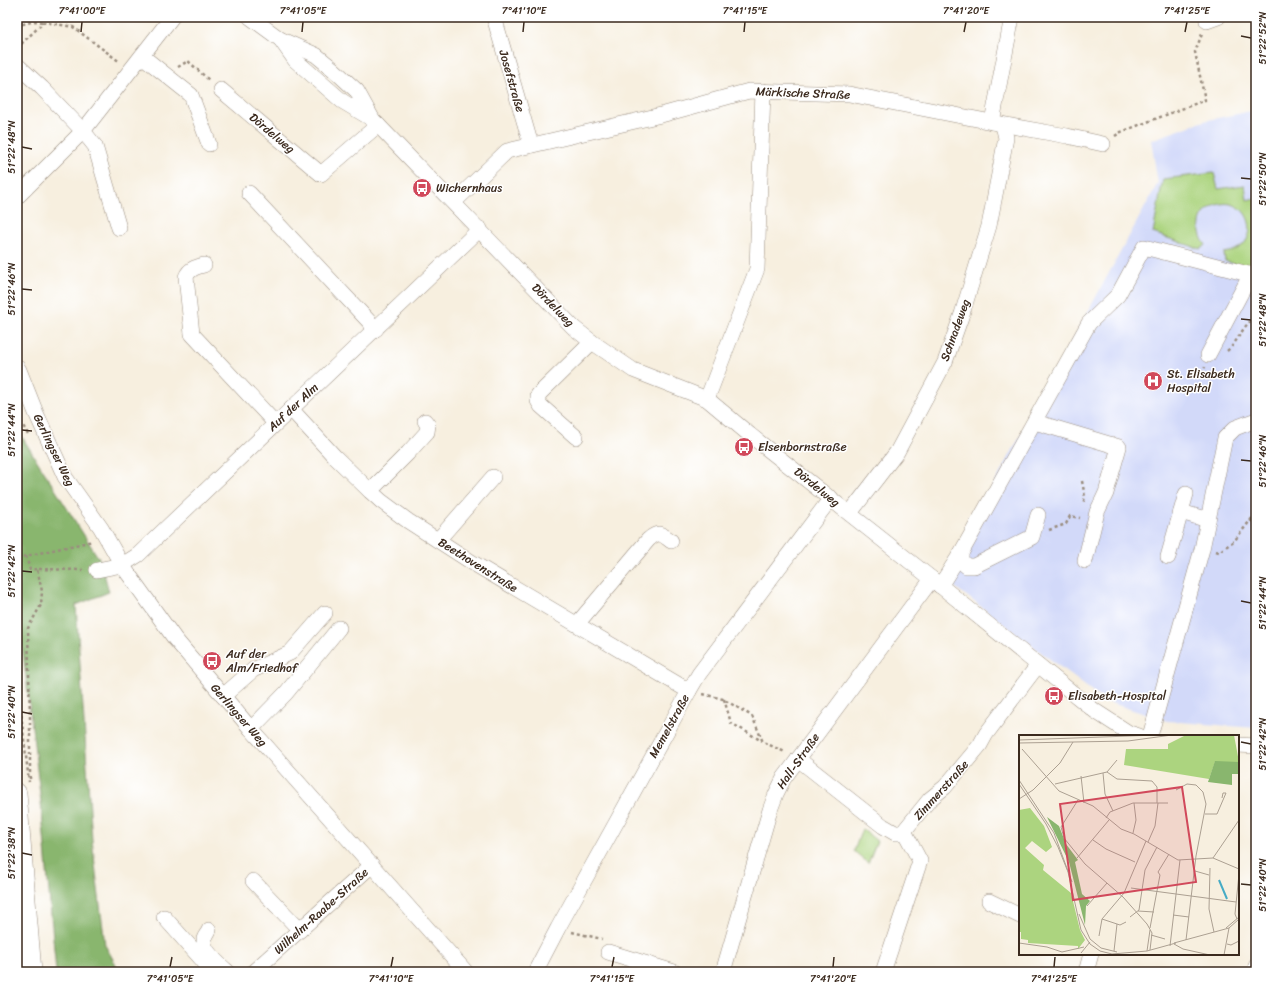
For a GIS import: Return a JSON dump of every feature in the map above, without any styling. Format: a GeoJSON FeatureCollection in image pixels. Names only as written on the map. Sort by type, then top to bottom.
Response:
{"type":"FeatureCollection","features":[{"type":"Feature","properties":{"kind":"main road"},"geometry":{"type":"LineString","coordinates":[[23,789],[32,972]]}},
{"type":"Feature","properties":{"kind":"street"},"geometry":{"type":"LineString","coordinates":[[17,197],[83,131],[172,17]]}},
{"type":"Feature","properties":{"kind":"street","name":"Dördelweg"},"geometry":{"type":"LineString","coordinates":[[250,17],[280,39],[295,60],[342,102],[375,122],[454,202],[574,328],[633,370],[708,399],[750,435],[850,513],[1095,711],[1129,733],[1136,735]]}},
{"type":"Feature","properties":{"kind":"street","name":"Josefstraße"},"geometry":{"type":"LineString","coordinates":[[494,17],[531,145]]}},
{"type":"Feature","properties":{"kind":"street","name":"Schnadeweg"},"geometry":{"type":"LineString","coordinates":[[850,513],[897,452],[945,362],[962,314],[989,226],[1006,138],[997,123],[1012,17]]}},
{"type":"Feature","properties":{"kind":"street"},"geometry":{"type":"LineString","coordinates":[[142,56],[191,94],[209,144]]}},
{"type":"Feature","properties":{"kind":"street"},"geometry":{"type":"LineString","coordinates":[[17,65],[42,88],[83,131],[95,146],[119,228]]}},
{"type":"Feature","properties":{"kind":"street","name":"Dördelweg"},"geometry":{"type":"LineString","coordinates":[[221,90],[321,174],[375,122]]}},
{"type":"Feature","properties":{"kind":"street","name":"Märkische Straße"},"geometry":{"type":"LineString","coordinates":[[454,202],[507,151],[661,115],[749,91],[849,94],[1103,144]]}},
{"type":"Feature","properties":{"kind":"street"},"geometry":{"type":"LineString","coordinates":[[708,399],[757,269],[763,91]]}},
{"type":"Feature","properties":{"kind":"street"},"geometry":{"type":"LineString","coordinates":[[249,193],[376,329]]}},
{"type":"Feature","properties":{"kind":"street","name":"Auf der Alm"},"geometry":{"type":"LineString","coordinates":[[97,570],[122,565],[138,555],[480,229]]}},
{"type":"Feature","properties":{"kind":"street","name":"Hall-Straße"},"geometry":{"type":"LineString","coordinates":[[723,972],[770,810],[784,778],[936,582],[961,553],[1089,323],[1118,295],[1144,247],[1213,258],[1254,275]]}},
{"type":"Feature","properties":{"kind":"street"},"geometry":{"type":"LineString","coordinates":[[204,265],[192,269],[188,272],[186,277],[192,334],[276,423]]}},
{"type":"Feature","properties":{"kind":"street"},"geometry":{"type":"LineString","coordinates":[[1208,355],[1254,275]]}},
{"type":"Feature","properties":{"kind":"street"},"geometry":{"type":"LineString","coordinates":[[576,437],[541,406],[538,401],[538,395],[592,342]]}},
{"type":"Feature","properties":{"kind":"street","name":"Gerlingser Weg"},"geometry":{"type":"LineString","coordinates":[[17,367],[20,370],[36,413],[65,477],[107,538],[122,565],[175,639],[251,729],[466,972]]}},
{"type":"Feature","properties":{"kind":"street","name":"Beethovenstraße"},"geometry":{"type":"LineString","coordinates":[[291,409],[335,457],[370,491],[408,521],[474,563],[688,691]]}},
{"type":"Feature","properties":{"kind":"street"},"geometry":{"type":"LineString","coordinates":[[1150,735],[1202,549],[1225,438],[1235,428],[1256,420]]}},
{"type":"Feature","properties":{"kind":"street"},"geometry":{"type":"LineString","coordinates":[[370,491],[427,432],[428,425],[425,421]]}},
{"type":"Feature","properties":{"kind":"street"},"geometry":{"type":"LineString","coordinates":[[1035,422],[1119,447],[1106,493],[1097,512],[1087,520],[1084,561]]}},
{"type":"Feature","properties":{"kind":"street"},"geometry":{"type":"LineString","coordinates":[[438,540],[493,477]]}},
{"type":"Feature","properties":{"kind":"street"},"geometry":{"type":"LineString","coordinates":[[1168,557],[1186,494]]}},
{"type":"Feature","properties":{"kind":"street","name":"Memelstraße"},"geometry":{"type":"LineString","coordinates":[[535,972],[688,691],[699,674],[831,498]]}},
{"type":"Feature","properties":{"kind":"street"},"geometry":{"type":"LineString","coordinates":[[1181,512],[1208,520]]}},
{"type":"Feature","properties":{"kind":"street"},"geometry":{"type":"LineString","coordinates":[[961,553],[961,560],[966,566],[974,566],[1032,537],[1038,515]]}},
{"type":"Feature","properties":{"kind":"street"},"geometry":{"type":"LineString","coordinates":[[577,624],[648,540],[654,535],[663,534],[671,541]]}},
{"type":"Feature","properties":{"kind":"street"},"geometry":{"type":"LineString","coordinates":[[223,696],[252,670],[290,653],[325,613]]}},
{"type":"Feature","properties":{"kind":"street"},"geometry":{"type":"LineString","coordinates":[[251,729],[286,693],[339,628]]}},
{"type":"Feature","properties":{"kind":"street","name":"Zimmerstraße"},"geometry":{"type":"LineString","coordinates":[[883,972],[920,861],[904,831],[930,799],[945,787],[980,745],[986,734],[1038,665]]}},
{"type":"Feature","properties":{"kind":"street"},"geometry":{"type":"LineString","coordinates":[[1239,745],[1256,746]]}},
{"type":"Feature","properties":{"kind":"street"},"geometry":{"type":"LineString","coordinates":[[798,759],[883,826],[895,833],[899,833]]}},
{"type":"Feature","properties":{"kind":"street","name":"Wilhelm-Raabe-Straße"},"geometry":{"type":"LineString","coordinates":[[253,972],[372,865]]}},
{"type":"Feature","properties":{"kind":"street"},"geometry":{"type":"LineString","coordinates":[[253,881],[300,930]]}},
{"type":"Feature","properties":{"kind":"street"},"geometry":{"type":"LineString","coordinates":[[989,902],[1019,916]]}},
{"type":"Feature","properties":{"kind":"street"},"geometry":{"type":"LineString","coordinates":[[164,917],[213,972]]}},
{"type":"Feature","properties":{"kind":"street"},"geometry":{"type":"LineString","coordinates":[[210,930],[204,938],[205,946],[212,957],[228,972]]}},
{"type":"Feature","properties":{"kind":"street"},"geometry":{"type":"LineString","coordinates":[[608,952],[674,972]]}},
{"type":"Feature","properties":{"kind":"street"},"geometry":{"type":"LineString","coordinates":[[1086,972],[1091,955]]}},
{"type":"Feature","properties":{"kind":"street"},"geometry":{"type":"LineString","coordinates":[[1254,972],[1256,966]]}},
{"type":"Feature","properties":{"kind":"path"},"geometry":{"type":"LineString","coordinates":[[1103,144],[1121,132],[1205,100],[1195,52],[1212,19]]}},
{"type":"Feature","properties":{"kind":"path"},"geometry":{"type":"LineString","coordinates":[[17,21],[23,24],[35,21],[73,27],[131,70]]}},
{"type":"Feature","properties":{"kind":"path"},"geometry":{"type":"LineString","coordinates":[[17,48],[44,22]]}},
{"type":"Feature","properties":{"kind":"path"},"geometry":{"type":"LineString","coordinates":[[165,74],[188,62],[221,90]]}},
{"type":"Feature","properties":{"kind":"path"},"geometry":{"type":"LineString","coordinates":[[1032,537],[1066,524],[1070,516],[1087,520],[1082,481]]}},
{"type":"Feature","properties":{"kind":"path"},"geometry":{"type":"LineString","coordinates":[[1202,549],[1219,552],[1235,540],[1256,513]]}},
{"type":"Feature","properties":{"kind":"path"},"geometry":{"type":"LineString","coordinates":[[1250,520],[1256,524]]}},
{"type":"Feature","properties":{"kind":"path"},"geometry":{"type":"LineString","coordinates":[[18,558],[107,538]]}},
{"type":"Feature","properties":{"kind":"path"},"geometry":{"type":"LineString","coordinates":[[26,556],[30,570],[97,570]]}},
{"type":"Feature","properties":{"kind":"path"},"geometry":{"type":"LineString","coordinates":[[23,789],[30,718],[28,628],[41,605],[42,591],[37,569]]}},
{"type":"Feature","properties":{"kind":"path"},"geometry":{"type":"LineString","coordinates":[[688,691],[723,699],[752,716],[763,742]]}},
{"type":"Feature","properties":{"kind":"path"},"geometry":{"type":"LineString","coordinates":[[723,699],[731,723],[763,742],[798,759]]}},
{"type":"Feature","properties":{"kind":"path"},"geometry":{"type":"LineString","coordinates":[[558,928],[606,940],[608,952]]}},
{"type":"Feature","properties":{"kind":"shaded area","name":"St. Elisabeth Hospital"},"geometry":{"type":"Polygon","coordinates":[[[1256,110],[1256,728],[1167,721],[1105,701],[943,578],[1158,183],[1151,140],[1204,121],[1256,110]]]}},
{"type":"Feature","properties":{"kind":"green space"},"geometry":{"type":"Polygon","coordinates":[[[1214,173],[1218,189],[1245,185],[1247,200],[1256,198],[1256,270],[1225,261],[1224,253],[1237,249],[1246,241],[1249,232],[1249,223],[1245,214],[1238,207],[1229,204],[1217,205],[1210,208],[1202,216],[1200,229],[1202,239],[1206,245],[1200,249],[1153,233],[1163,179],[1214,173]]]}},
{"type":"Feature","properties":{"kind":"green space"},"geometry":{"type":"Polygon","coordinates":[[[17,429],[101,562],[109,592],[76,605],[92,840],[105,945],[120,972],[56,972],[41,802],[17,603],[17,429]]]}},
{"type":"Feature","properties":{"kind":"green space"},"geometry":{"type":"Polygon","coordinates":[[[862,829],[877,841],[868,863],[854,851],[862,829]]]}},
{"type":"Feature","properties":{"kind":"green space"},"geometry":{"type":"Polygon","coordinates":[[[17,876],[25,972],[20,972],[17,925],[17,876]]]}},
{"type":"Feature","properties":{"kind":"place","name":"Wichernhaus"},"geometry":{"type":"Point","coordinates":[422,188]}},
{"type":"Feature","properties":{"kind":"place","name":"St. Elisabeth Hospital"},"geometry":{"type":"Point","coordinates":[1153,381]}},
{"type":"Feature","properties":{"kind":"place","name":"Elsenbornstraße"},"geometry":{"type":"Point","coordinates":[744,447]}},
{"type":"Feature","properties":{"kind":"place","name":"Auf der Alm/Friedhof"},"geometry":{"type":"Point","coordinates":[212,661]}},
{"type":"Feature","properties":{"kind":"place","name":"Elisabeth-Hospital"},"geometry":{"type":"Point","coordinates":[1054,696]}}]}
